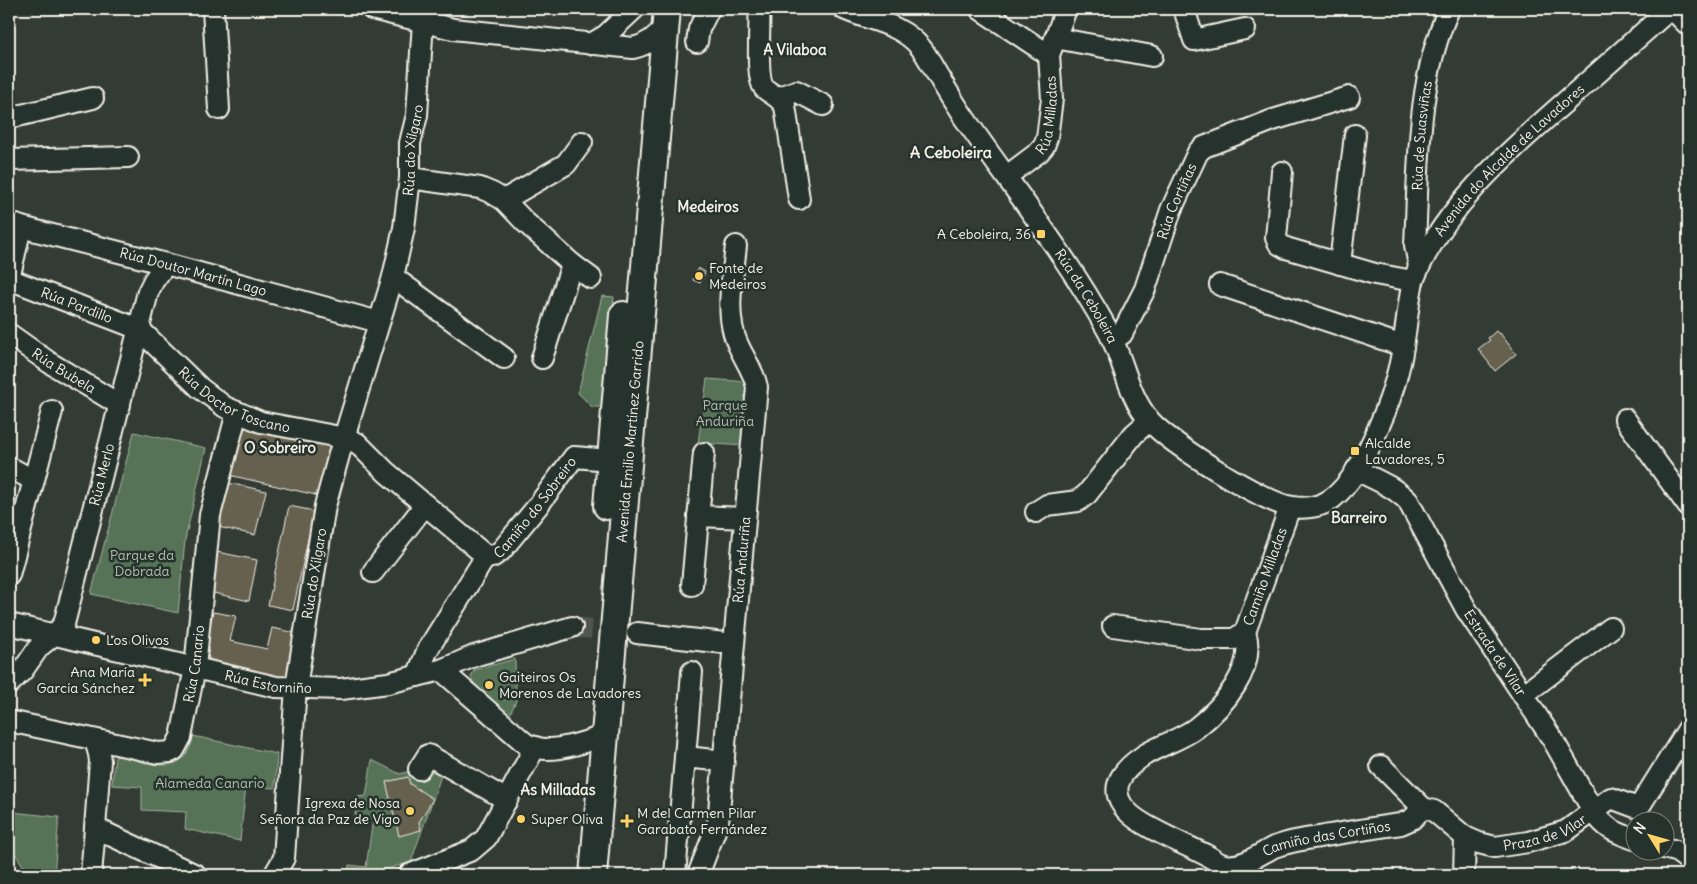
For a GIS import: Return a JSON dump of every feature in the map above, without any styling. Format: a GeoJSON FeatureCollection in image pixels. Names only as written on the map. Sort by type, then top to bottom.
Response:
{"type":"FeatureCollection","features":[{"type":"Feature","properties":{"kind":"main road","name":"Avenida Emilio Martínez Garrido"},"geometry":{"type":"LineString","coordinates":[[593,875],[595,738],[610,460],[641,50],[661,14]]}},
{"type":"Feature","properties":{"kind":"main road","name":"Avenida Emilio Martínez Garrido"},"geometry":{"type":"LineString","coordinates":[[576,875],[595,738],[661,14]]}},
{"type":"Feature","properties":{"kind":"street"},"geometry":{"type":"LineString","coordinates":[[213,9],[219,110]]}},
{"type":"Feature","properties":{"kind":"street"},"geometry":{"type":"LineString","coordinates":[[372,9],[453,29],[641,50]]}},
{"type":"Feature","properties":{"kind":"street"},"geometry":{"type":"LineString","coordinates":[[591,44],[605,36],[634,9]]}},
{"type":"Feature","properties":{"kind":"street"},"geometry":{"type":"LineString","coordinates":[[697,42],[699,29],[709,9]]}},
{"type":"Feature","properties":{"kind":"street"},"geometry":{"type":"LineString","coordinates":[[759,9],[760,76],[764,88],[780,97],[785,106],[798,199]]}},
{"type":"Feature","properties":{"kind":"street","name":"Rúa da Ceboleira"},"geometry":{"type":"LineString","coordinates":[[844,9],[884,22],[900,30],[921,48],[964,118],[1007,176],[1065,261],[1112,339],[1134,396],[1149,421],[1174,442],[1248,488],[1290,507],[1314,507],[1333,499],[1346,486],[1356,470]]}},
{"type":"Feature","properties":{"kind":"street"},"geometry":{"type":"LineString","coordinates":[[980,9],[1052,47],[1152,56]]}},
{"type":"Feature","properties":{"kind":"street","name":"Rúa Milladas"},"geometry":{"type":"LineString","coordinates":[[1007,176],[1039,152],[1047,138],[1052,99],[1052,47],[1066,9]]}},
{"type":"Feature","properties":{"kind":"street"},"geometry":{"type":"LineString","coordinates":[[1184,9],[1194,40],[1245,29]]}},
{"type":"Feature","properties":{"kind":"street","name":"Rúa de Suasviñas"},"geometry":{"type":"LineString","coordinates":[[1416,273],[1415,246],[1422,108],[1430,66],[1449,9]]}},
{"type":"Feature","properties":{"kind":"street"},"geometry":{"type":"LineString","coordinates":[[1671,9],[1688,25]]}},
{"type":"Feature","properties":{"kind":"street","name":"Avenida do Alcalde de Lavadores"},"geometry":{"type":"LineString","coordinates":[[1356,470],[1372,440],[1397,377],[1416,273],[1433,243],[1451,217],[1498,163],[1671,9]]}},
{"type":"Feature","properties":{"kind":"street","name":"Rúa do Xílgaro"},"geometry":{"type":"LineString","coordinates":[[274,875],[284,858],[296,687],[326,506],[340,452],[393,277],[404,228],[410,178],[410,143],[417,115],[423,21]]}},
{"type":"Feature","properties":{"kind":"street"},"geometry":{"type":"LineString","coordinates":[[780,97],[796,91],[824,105]]}},
{"type":"Feature","properties":{"kind":"street","name":"Rúa Cortiñas"},"geometry":{"type":"LineString","coordinates":[[1112,339],[1122,334],[1145,289],[1171,210],[1198,152],[1204,147],[1273,120],[1349,97]]}},
{"type":"Feature","properties":{"kind":"street"},"geometry":{"type":"LineString","coordinates":[[9,118],[93,98]]}},
{"type":"Feature","properties":{"kind":"street"},"geometry":{"type":"LineString","coordinates":[[1340,264],[1355,135]]}},
{"type":"Feature","properties":{"kind":"street"},"geometry":{"type":"LineString","coordinates":[[504,200],[566,164],[582,142]]}},
{"type":"Feature","properties":{"kind":"street"},"geometry":{"type":"LineString","coordinates":[[9,160],[128,156]]}},
{"type":"Feature","properties":{"kind":"street"},"geometry":{"type":"LineString","coordinates":[[1282,172],[1276,238],[1279,244],[1286,248],[1375,274],[1416,273]]}},
{"type":"Feature","properties":{"kind":"street"},"geometry":{"type":"LineString","coordinates":[[410,178],[480,188],[504,200],[525,222],[572,264],[591,278]]}},
{"type":"Feature","properties":{"kind":"street","name":"Rúa Doutor Martín Lago"},"geometry":{"type":"LineString","coordinates":[[15,225],[379,322]]}},
{"type":"Feature","properties":{"kind":"street","name":"Rúa Pardillo"},"geometry":{"type":"LineString","coordinates":[[15,225],[9,279],[139,329]]}},
{"type":"Feature","properties":{"kind":"street","name":"Rúa Anduriña"},"geometry":{"type":"LineString","coordinates":[[698,875],[718,823],[757,387],[754,374],[734,334],[730,300],[736,246]]}},
{"type":"Feature","properties":{"kind":"street","name":"Rúa Merlo"},"geometry":{"type":"LineString","coordinates":[[136,256],[142,268],[148,292]]}},
{"type":"Feature","properties":{"kind":"street","name":"Rúa Merlo"},"geometry":{"type":"LineString","coordinates":[[9,684],[22,670],[35,638],[55,634],[64,624],[148,292],[166,264]]}},
{"type":"Feature","properties":{"kind":"street"},"geometry":{"type":"LineString","coordinates":[[542,358],[572,264]]}},
{"type":"Feature","properties":{"kind":"street"},"geometry":{"type":"LineString","coordinates":[[393,277],[504,358]]}},
{"type":"Feature","properties":{"kind":"street"},"geometry":{"type":"LineString","coordinates":[[1220,285],[1403,346]]}},
{"type":"Feature","properties":{"kind":"street","name":"Rúa Doctor Toscano"},"geometry":{"type":"LineString","coordinates":[[139,329],[200,388],[225,407],[262,422],[345,438]]}},
{"type":"Feature","properties":{"kind":"street","name":"Rúa Bubela"},"geometry":{"type":"LineString","coordinates":[[9,334],[50,363],[120,405]]}},
{"type":"Feature","properties":{"kind":"street"},"geometry":{"type":"LineString","coordinates":[[9,575],[52,411]]}},
{"type":"Feature","properties":{"kind":"street","name":"Rúa Canario"},"geometry":{"type":"LineString","coordinates":[[9,721],[158,753],[164,754],[174,750],[181,737],[195,668],[210,515],[237,412]]}},
{"type":"Feature","properties":{"kind":"street"},"geometry":{"type":"LineString","coordinates":[[1625,419],[1688,506]]}},
{"type":"Feature","properties":{"kind":"street"},"geometry":{"type":"LineString","coordinates":[[1036,512],[1047,505],[1078,501],[1087,494],[1134,434],[1149,421]]}},
{"type":"Feature","properties":{"kind":"street","name":"Camiño do Sobreiro"},"geometry":{"type":"LineString","coordinates":[[345,438],[357,443],[386,472],[425,506],[486,556],[492,557],[501,551],[537,507],[574,456],[610,460]]}},
{"type":"Feature","properties":{"kind":"street"},"geometry":{"type":"LineString","coordinates":[[692,585],[704,454]]}},
{"type":"Feature","properties":{"kind":"street"},"geometry":{"type":"LineString","coordinates":[[9,468],[34,480]]}},
{"type":"Feature","properties":{"kind":"street","name":"Estrada de Vilar"},"geometry":{"type":"LineString","coordinates":[[1356,470],[1386,484],[1408,501],[1466,609],[1566,762],[1593,812],[1608,829],[1624,835]]}},
{"type":"Feature","properties":{"kind":"street"},"geometry":{"type":"LineString","coordinates":[[373,572],[425,506]]}},
{"type":"Feature","properties":{"kind":"street","name":"Camiño Milladas"},"geometry":{"type":"LineString","coordinates":[[1113,626],[1201,639],[1234,640],[1245,632],[1290,507]]}},
{"type":"Feature","properties":{"kind":"street"},"geometry":{"type":"LineString","coordinates":[[698,516],[745,518]]}},
{"type":"Feature","properties":{"kind":"street","name":"Camiño do Sobreiro"},"geometry":{"type":"LineString","coordinates":[[417,676],[428,649],[486,556]]}},
{"type":"Feature","properties":{"kind":"street"},"geometry":{"type":"LineString","coordinates":[[9,624],[35,638]]}},
{"type":"Feature","properties":{"kind":"street","name":"Rúa Estorniño"},"geometry":{"type":"LineString","coordinates":[[55,634],[276,687],[342,689],[388,683],[441,670],[474,656],[572,627]]}},
{"type":"Feature","properties":{"kind":"street"},"geometry":{"type":"LineString","coordinates":[[1523,695],[1611,628]]}},
{"type":"Feature","properties":{"kind":"street","name":"Camiño das Cortiños"},"geometry":{"type":"LineString","coordinates":[[1245,632],[1248,641],[1244,664],[1238,682],[1231,694],[1215,712],[1195,729],[1144,756],[1130,767],[1119,779],[1116,794],[1122,806],[1139,822],[1207,856],[1218,864],[1228,866],[1238,864],[1277,846],[1302,840],[1401,824],[1412,819],[1423,808]]}},
{"type":"Feature","properties":{"kind":"street"},"geometry":{"type":"LineString","coordinates":[[637,633],[733,644]]}},
{"type":"Feature","properties":{"kind":"street"},"geometry":{"type":"LineString","coordinates":[[441,670],[526,744],[554,749],[595,738]]}},
{"type":"Feature","properties":{"kind":"street"},"geometry":{"type":"LineString","coordinates":[[675,875],[692,672]]}},
{"type":"Feature","properties":{"kind":"street","name":"Praza de Vilar"},"geometry":{"type":"LineString","coordinates":[[1465,837],[1495,847],[1513,845],[1566,830],[1611,798],[1635,807],[1641,804],[1688,729]]}},
{"type":"Feature","properties":{"kind":"street"},"geometry":{"type":"LineString","coordinates":[[91,875],[100,761],[95,740]]}},
{"type":"Feature","properties":{"kind":"street"},"geometry":{"type":"LineString","coordinates":[[409,875],[480,845],[486,838],[535,747]]}},
{"type":"Feature","properties":{"kind":"street"},"geometry":{"type":"LineString","coordinates":[[419,770],[428,754],[507,800]]}},
{"type":"Feature","properties":{"kind":"street"},"geometry":{"type":"LineString","coordinates":[[685,757],[724,761]]}},
{"type":"Feature","properties":{"kind":"street"},"geometry":{"type":"LineString","coordinates":[[1382,766],[1423,808],[1434,811],[1465,837],[1464,875]]}},
{"type":"Feature","properties":{"kind":"street"},"geometry":{"type":"LineString","coordinates":[[95,828],[196,875]]}},
{"type":"Feature","properties":{"kind":"street"},"geometry":{"type":"LineString","coordinates":[[1674,852],[1687,857]]}},
{"type":"Feature","properties":{"kind":"green space"},"geometry":{"type":"Polygon","coordinates":[[[602,296],[614,297],[604,407],[592,407],[578,393],[602,296]]]}},
{"type":"Feature","properties":{"kind":"green space","name":"Parque Anduriña"},"geometry":{"type":"Polygon","coordinates":[[[707,379],[749,382],[745,446],[698,443],[707,379]]]}},
{"type":"Feature","properties":{"kind":"green space","name":"Parque da Dobrada"},"geometry":{"type":"Polygon","coordinates":[[[134,432],[206,448],[185,540],[178,613],[91,594],[134,432]]]}},
{"type":"Feature","properties":{"kind":"green space"},"geometry":{"type":"Polygon","coordinates":[[[515,659],[516,701],[509,716],[476,688],[471,677],[474,670],[515,659]]]}},
{"type":"Feature","properties":{"kind":"green space","name":"Alameda Canario"},"geometry":{"type":"Polygon","coordinates":[[[193,736],[277,754],[275,788],[246,786],[240,841],[185,829],[186,812],[142,810],[142,787],[112,785],[115,757],[121,756],[157,765],[175,763],[182,759],[188,751],[193,736]]]}},
{"type":"Feature","properties":{"kind":"green space"},"geometry":{"type":"Polygon","coordinates":[[[372,760],[400,774],[432,765],[442,773],[411,862],[367,875],[348,875],[349,865],[366,867],[373,819],[355,815],[357,797],[366,796],[372,760]]]}},
{"type":"Feature","properties":{"kind":"green space"},"geometry":{"type":"Polygon","coordinates":[[[9,801],[12,812],[59,817],[54,875],[29,875],[9,844],[9,801]]]}},
{"type":"Feature","properties":{"kind":"building","name":"Fonte de Medeiros"},"geometry":{"type":"Polygon","coordinates":[[[698,268],[705,272],[700,283],[693,280],[698,268]]]}},
{"type":"Feature","properties":{"kind":"building"},"geometry":{"type":"Polygon","coordinates":[[[1496,331],[1500,333],[1516,354],[1495,371],[1478,349],[1490,340],[1488,338],[1496,331]]]}},
{"type":"Feature","properties":{"kind":"building"},"geometry":{"type":"Polygon","coordinates":[[[247,427],[328,445],[330,450],[320,496],[229,475],[241,430],[247,427]]]}},
{"type":"Feature","properties":{"kind":"building"},"geometry":{"type":"Polygon","coordinates":[[[223,482],[266,491],[255,535],[213,526],[223,482]]]}},
{"type":"Feature","properties":{"kind":"building"},"geometry":{"type":"Polygon","coordinates":[[[289,506],[314,511],[293,610],[268,605],[289,506]]]}},
{"type":"Feature","properties":{"kind":"building"},"geometry":{"type":"Polygon","coordinates":[[[217,552],[257,560],[249,601],[209,592],[217,552]]]}},
{"type":"Feature","properties":{"kind":"building"},"geometry":{"type":"Polygon","coordinates":[[[213,612],[236,616],[230,641],[267,649],[272,628],[296,633],[286,679],[210,660],[205,649],[213,612]]]}},
{"type":"Feature","properties":{"kind":"building","name":"Igrexa de Nosa Señora da Paz de Vigo"},"geometry":{"type":"Polygon","coordinates":[[[408,777],[410,784],[433,799],[419,822],[421,830],[399,836],[386,782],[408,777]]]}},
{"type":"Feature","properties":{"kind":"tunnel"},"geometry":{"type":"LineString","coordinates":[[572,627],[628,632]]}},
{"type":"Feature","properties":{"kind":"place","name":"A Ceboleira, 36"},"geometry":{"type":"Point","coordinates":[1041,234]}},
{"type":"Feature","properties":{"kind":"place","name":"Fonte de Medeiros"},"geometry":{"type":"Point","coordinates":[699,276]}},
{"type":"Feature","properties":{"kind":"place","name":"Alcalde Lavadores, 5"},"geometry":{"type":"Point","coordinates":[1355,451]}},
{"type":"Feature","properties":{"kind":"place","name":"Los Olivos"},"geometry":{"type":"Point","coordinates":[96,640]}},
{"type":"Feature","properties":{"kind":"place","name":"Ana María García Sánchez"},"geometry":{"type":"Point","coordinates":[145,680]}},
{"type":"Feature","properties":{"kind":"place","name":"Gaiteiros Os Morenos de Lavadores"},"geometry":{"type":"Point","coordinates":[489,685]}},
{"type":"Feature","properties":{"kind":"place","name":"Igrexa de Nosa Señora da Paz de Vigo"},"geometry":{"type":"Point","coordinates":[410,811]}},
{"type":"Feature","properties":{"kind":"place","name":"Super Oliva"},"geometry":{"type":"Point","coordinates":[521,819]}},
{"type":"Feature","properties":{"kind":"place","name":"M del Carmen Pilar Garabato Fernández"},"geometry":{"type":"Point","coordinates":[627,821]}},
{"type":"Feature","properties":{"kind":"district","name":"A Vilaboa"},"geometry":{"type":"Point","coordinates":[795,50]}},
{"type":"Feature","properties":{"kind":"district","name":"A Ceboleira"},"geometry":{"type":"Point","coordinates":[951,152]}},
{"type":"Feature","properties":{"kind":"district","name":"Medeiros"},"geometry":{"type":"Point","coordinates":[708,207]}},
{"type":"Feature","properties":{"kind":"district","name":"O Sobreiro"},"geometry":{"type":"Point","coordinates":[280,448]}},
{"type":"Feature","properties":{"kind":"district","name":"Barreiro"},"geometry":{"type":"Point","coordinates":[1359,518]}},
{"type":"Feature","properties":{"kind":"district","name":"As Milladas"},"geometry":{"type":"Point","coordinates":[558,790]}}]}
